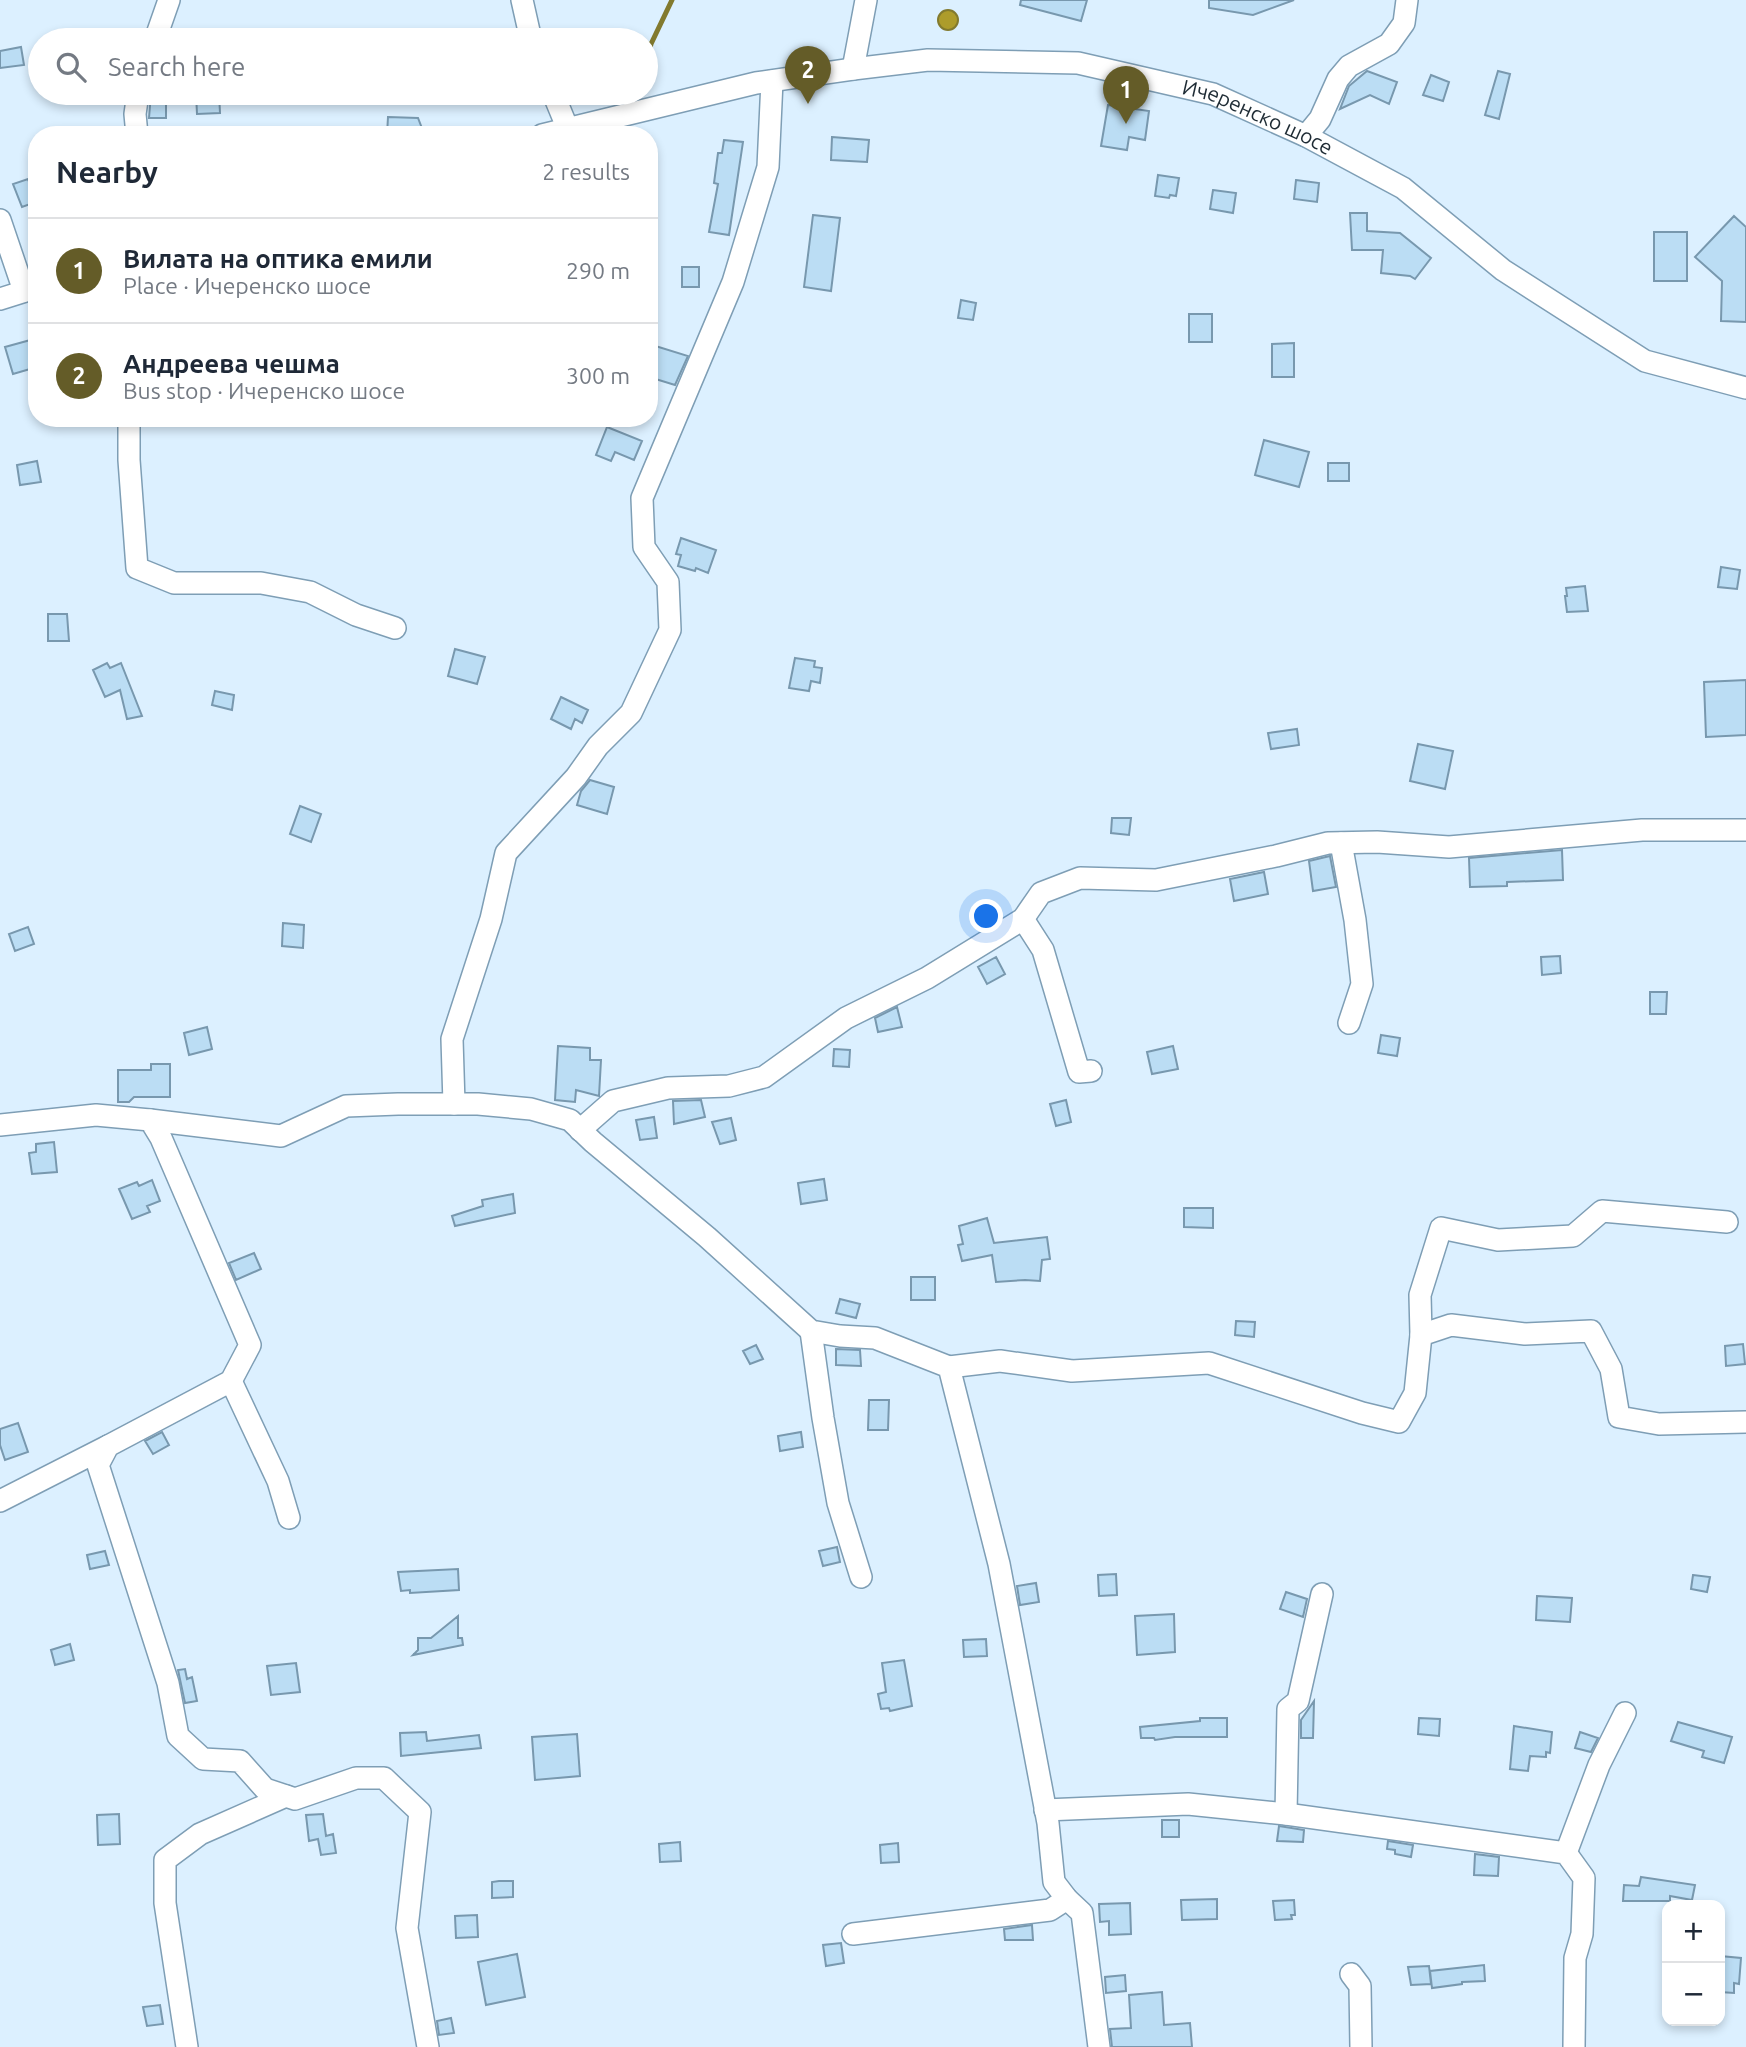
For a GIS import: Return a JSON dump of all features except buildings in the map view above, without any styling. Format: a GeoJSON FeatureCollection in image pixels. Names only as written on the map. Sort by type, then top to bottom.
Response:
{"type":"FeatureCollection","features":[{"type":"Feature","properties":{"kind":"street"},"geometry":{"type":"LineString","coordinates":[[159,28],[169,0]]}},
{"type":"Feature","properties":{"kind":"street"},"geometry":{"type":"LineString","coordinates":[[522,0],[528,28]]}},
{"type":"Feature","properties":{"kind":"street"},"geometry":{"type":"LineString","coordinates":[[853,69],[866,0]]}},
{"type":"Feature","properties":{"kind":"street"},"geometry":{"type":"LineString","coordinates":[[1306,135],[1320,119],[1338,79],[1349,66],[1390,44],[1404,23],[1407,0]]}},
{"type":"Feature","properties":{"kind":"street","name":"Ичеренско шосе"},"geometry":{"type":"LineString","coordinates":[[571,126],[772,81],[928,60],[1078,64],[1213,94],[1306,135],[1403,188],[1503,270],[1645,361],[1746,388]]}},
{"type":"Feature","properties":{"kind":"street"},"geometry":{"type":"LineString","coordinates":[[454,1104],[452,1039],[491,919],[506,853],[576,778],[598,746],[631,713],[670,630],[668,582],[644,547],[642,498],[733,282],[768,167],[772,81]]}},
{"type":"Feature","properties":{"kind":"street"},"geometry":{"type":"LineString","coordinates":[[136,105],[136,126]]}},
{"type":"Feature","properties":{"kind":"street"},"geometry":{"type":"LineString","coordinates":[[558,105],[567,126]]}},
{"type":"Feature","properties":{"kind":"street"},"geometry":{"type":"LineString","coordinates":[[0,220],[28,284]]}},
{"type":"Feature","properties":{"kind":"street"},"geometry":{"type":"LineString","coordinates":[[0,299],[28,290]]}},
{"type":"Feature","properties":{"kind":"street"},"geometry":{"type":"LineString","coordinates":[[129,427],[137,568],[174,583],[261,583],[310,592],[356,615],[395,628]]}},
{"type":"Feature","properties":{"kind":"street"},"geometry":{"type":"LineString","coordinates":[[580,1130],[613,1101],[668,1088],[729,1086],[764,1077],[846,1018],[927,978],[1023,919],[1041,893],[1080,878],[1156,880],[1328,843],[1377,842],[1449,847],[1642,830],[1746,830]]}},
{"type":"Feature","properties":{"kind":"street"},"geometry":{"type":"LineString","coordinates":[[1341,843],[1355,920],[1362,984],[1349,1023]]}},
{"type":"Feature","properties":{"kind":"street"},"geometry":{"type":"LineString","coordinates":[[1023,919],[1043,950],[1079,1072],[1091,1071]]}},
{"type":"Feature","properties":{"kind":"street"},"geometry":{"type":"LineString","coordinates":[[0,1125],[96,1115],[281,1136],[346,1106],[454,1104],[531,1109],[570,1121],[707,1237],[811,1331],[875,1338],[949,1367],[1000,1361],[1072,1371],[1209,1363],[1362,1413],[1399,1422],[1415,1393],[1421,1335],[1420,1295],[1441,1228],[1497,1240],[1573,1236],[1602,1211],[1727,1222]]}},
{"type":"Feature","properties":{"kind":"street"},"geometry":{"type":"LineString","coordinates":[[0,1501],[231,1381],[250,1345],[161,1138],[150,1121]]}},
{"type":"Feature","properties":{"kind":"street"},"geometry":{"type":"LineString","coordinates":[[1421,1335],[1451,1325],[1525,1334],[1591,1331],[1611,1369],[1619,1417],[1659,1424],[1746,1422]]}},
{"type":"Feature","properties":{"kind":"street"},"geometry":{"type":"LineString","coordinates":[[811,1331],[838,1503],[861,1577]]}},
{"type":"Feature","properties":{"kind":"street"},"geometry":{"type":"LineString","coordinates":[[949,1367],[999,1563],[1045,1810],[1054,1882],[1082,1913],[1099,2047]]}},
{"type":"Feature","properties":{"kind":"street"},"geometry":{"type":"LineString","coordinates":[[231,1381],[278,1481],[289,1518]]}},
{"type":"Feature","properties":{"kind":"street"},"geometry":{"type":"LineString","coordinates":[[108,1446],[97,1465],[167,1683],[178,1736],[203,1759],[240,1761],[265,1789],[295,1799],[356,1778],[384,1778],[420,1812],[407,1928],[428,2047]]}},
{"type":"Feature","properties":{"kind":"street"},"geometry":{"type":"LineString","coordinates":[[1286,1814],[1288,1709],[1298,1701],[1322,1594]]}},
{"type":"Feature","properties":{"kind":"street"},"geometry":{"type":"LineString","coordinates":[[1566,1853],[1599,1765],[1625,1713]]}},
{"type":"Feature","properties":{"kind":"street"},"geometry":{"type":"LineString","coordinates":[[187,2047],[165,1903],[165,1860],[200,1834],[286,1796]]}},
{"type":"Feature","properties":{"kind":"street"},"geometry":{"type":"LineString","coordinates":[[1045,1810],[1188,1804],[1286,1814],[1566,1853],[1584,1878],[1583,1934],[1575,1958],[1574,2047]]}},
{"type":"Feature","properties":{"kind":"street"},"geometry":{"type":"LineString","coordinates":[[853,1934],[1050,1910],[1067,1899]]}},
{"type":"Feature","properties":{"kind":"street"},"geometry":{"type":"LineString","coordinates":[[1351,1974],[1360,1986],[1361,2047]]}},
{"type":"Feature","properties":{"kind":"shaded area"},"geometry":{"type":"Polygon","coordinates":[[[948,10],[955,13],[958,20],[955,27],[948,30],[941,27],[938,20],[941,13],[948,10]]]}},
{"type":"Feature","properties":{"kind":"waterway"},"geometry":{"type":"LineString","coordinates":[[658,29],[672,0]]}},
{"type":"Feature","properties":{"kind":"place","name":"Андреева чешма"},"geometry":{"type":"Point","coordinates":[808,104]}},
{"type":"Feature","properties":{"kind":"place","name":"Вилата на оптика емили"},"geometry":{"type":"Point","coordinates":[1126,124]}}]}
